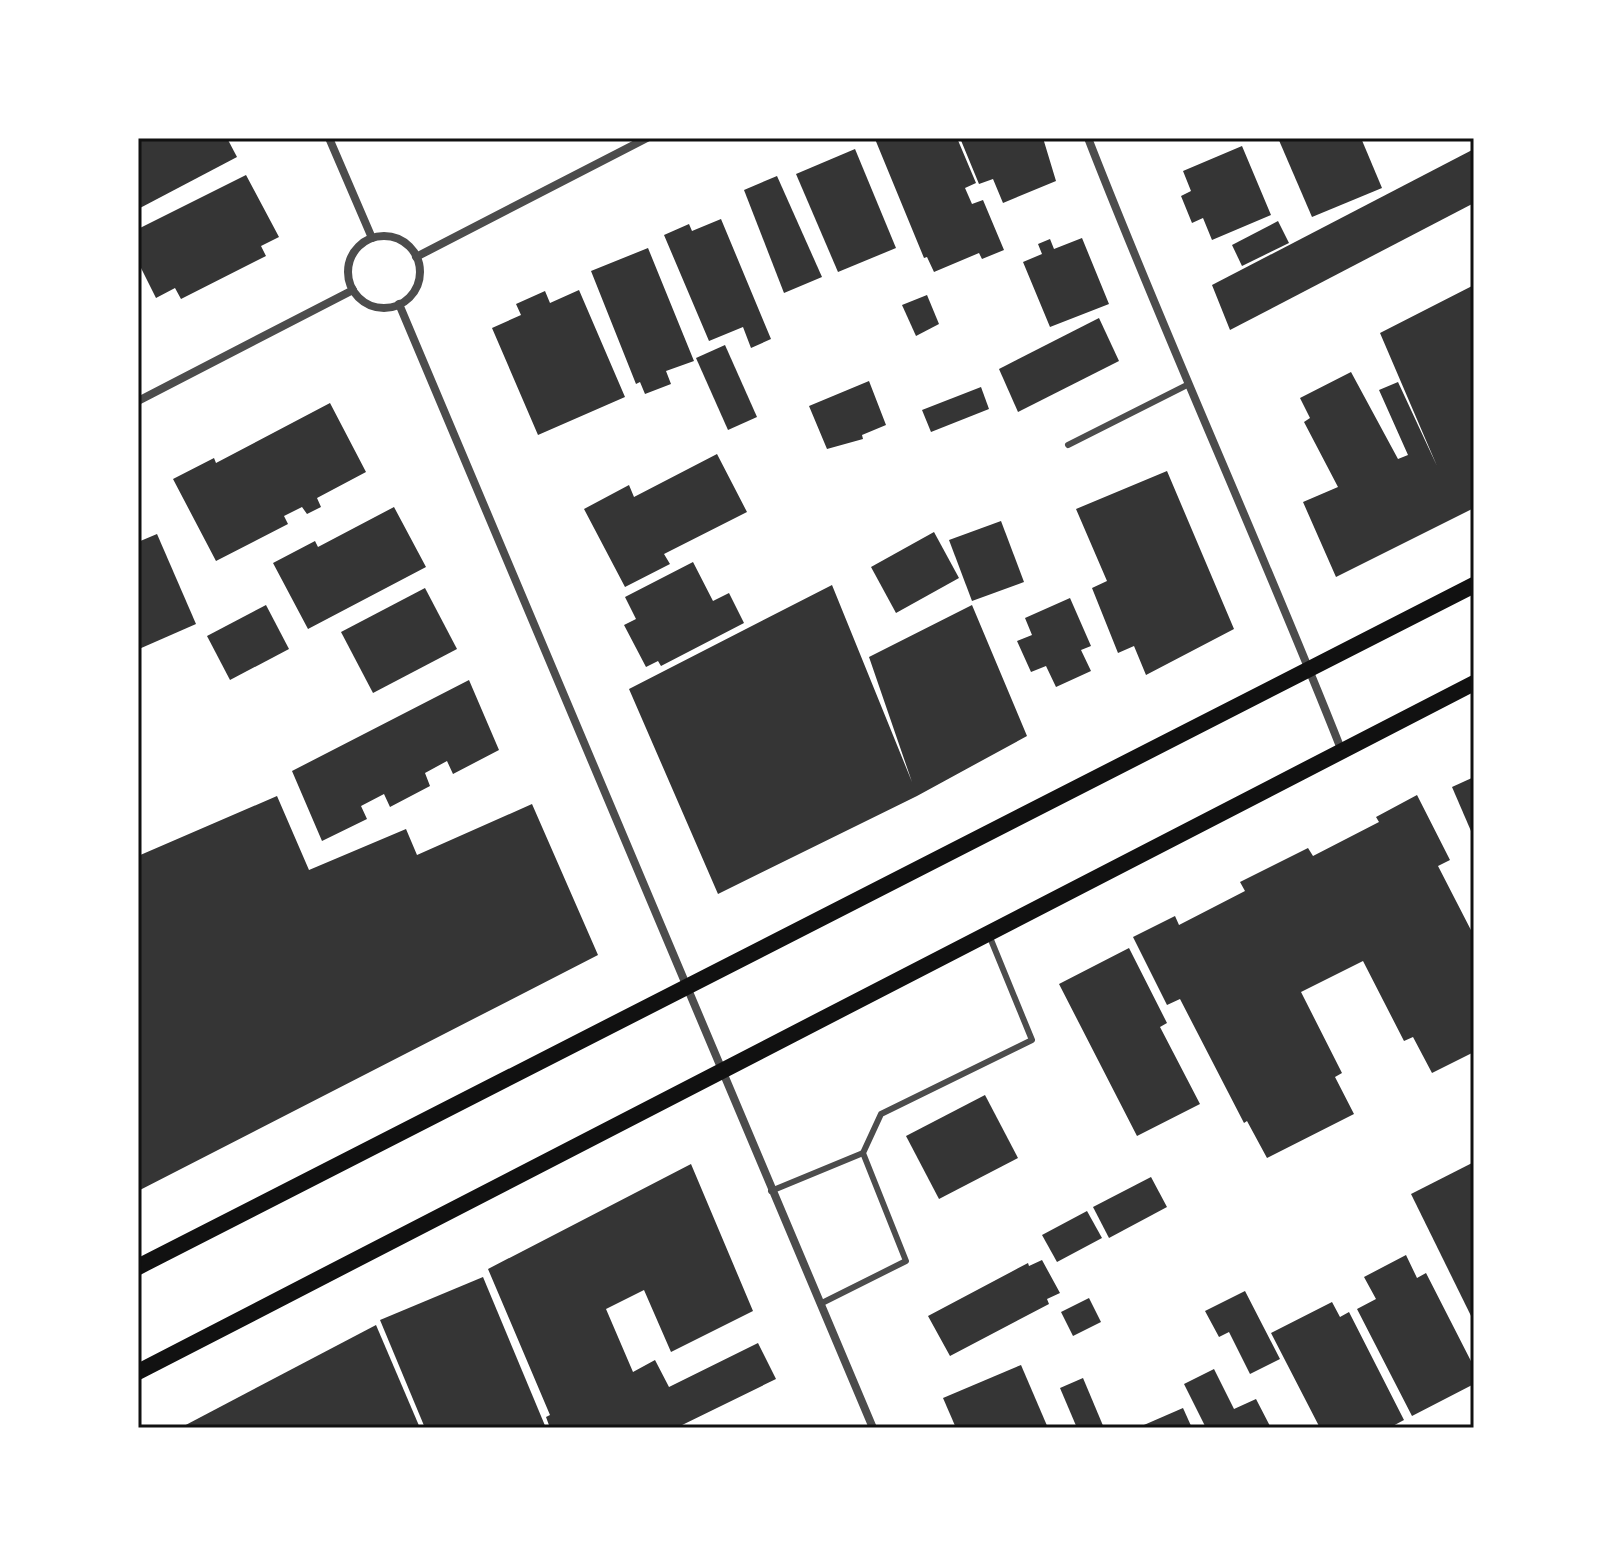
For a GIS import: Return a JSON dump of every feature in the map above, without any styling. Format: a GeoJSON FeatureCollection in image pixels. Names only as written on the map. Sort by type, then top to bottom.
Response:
{"type":"FeatureCollection","features":[{"type":"Feature","properties":{"kind":"main road"},"geometry":{"type":"LineString","coordinates":[[138,1267],[1474,585]]}},
{"type":"Feature","properties":{"kind":"main road"},"geometry":{"type":"LineString","coordinates":[[138,1372],[1474,683]]}},
{"type":"Feature","properties":{"kind":"street"},"geometry":{"type":"LineString","coordinates":[[329,138],[372,238]]}},
{"type":"Feature","properties":{"kind":"street"},"geometry":{"type":"LineString","coordinates":[[416,257],[647,138]]}},
{"type":"Feature","properties":{"kind":"street"},"geometry":{"type":"LineString","coordinates":[[1088,138],[1187,385],[1341,749]]}},
{"type":"Feature","properties":{"kind":"street"},"geometry":{"type":"LineString","coordinates":[[372,238],[392,238],[402,242],[416,257],[419,279],[415,289],[399,304],[379,308],[369,305],[353,290],[348,266],[361,244],[372,238]]}},
{"type":"Feature","properties":{"kind":"street"},"geometry":{"type":"LineString","coordinates":[[138,401],[353,290]]}},
{"type":"Feature","properties":{"kind":"street"},"geometry":{"type":"LineString","coordinates":[[399,304],[873,1428]]}},
{"type":"Feature","properties":{"kind":"lane"},"geometry":{"type":"LineString","coordinates":[[1068,445],[1187,385]]}},
{"type":"Feature","properties":{"kind":"lane"},"geometry":{"type":"LineString","coordinates":[[771,1191],[863,1153],[881,1114],[1032,1040],[988,932]]}},
{"type":"Feature","properties":{"kind":"lane"},"geometry":{"type":"LineString","coordinates":[[820,1304],[906,1261],[863,1153]]}},
{"type":"Feature","properties":{"kind":"building"},"geometry":{"type":"Polygon","coordinates":[[[138,138],[227,138],[237,157],[140,208],[138,138]]]}},
{"type":"Feature","properties":{"kind":"building"},"geometry":{"type":"Polygon","coordinates":[[[957,138],[976,183],[965,188],[972,204],[983,200],[1004,250],[982,259],[979,253],[934,272],[927,257],[924,258],[875,139],[957,138]]]}},
{"type":"Feature","properties":{"kind":"building"},"geometry":{"type":"Polygon","coordinates":[[[960,138],[1043,138],[1056,181],[1003,203],[993,179],[979,184],[960,138]]]}},
{"type":"Feature","properties":{"kind":"building"},"geometry":{"type":"Polygon","coordinates":[[[1278,138],[1361,138],[1382,188],[1312,217],[1278,138]]]}},
{"type":"Feature","properties":{"kind":"building"},"geometry":{"type":"Polygon","coordinates":[[[1242,146],[1271,215],[1212,240],[1203,218],[1192,223],[1181,196],[1191,191],[1183,171],[1242,146]]]}},
{"type":"Feature","properties":{"kind":"building"},"geometry":{"type":"Polygon","coordinates":[[[855,149],[896,248],[838,272],[796,174],[855,149]]]}},
{"type":"Feature","properties":{"kind":"building"},"geometry":{"type":"Polygon","coordinates":[[[1474,149],[1474,203],[1230,330],[1212,285],[1474,149]]]}},
{"type":"Feature","properties":{"kind":"building"},"geometry":{"type":"Polygon","coordinates":[[[246,175],[279,237],[261,246],[266,256],[181,299],[175,288],[156,298],[138,262],[138,229],[246,175]]]}},
{"type":"Feature","properties":{"kind":"building"},"geometry":{"type":"Polygon","coordinates":[[[777,176],[822,277],[784,293],[744,190],[777,176]]]}},
{"type":"Feature","properties":{"kind":"building"},"geometry":{"type":"Polygon","coordinates":[[[721,219],[771,339],[751,348],[743,327],[709,341],[664,235],[689,224],[692,231],[721,219]]]}},
{"type":"Feature","properties":{"kind":"building"},"geometry":{"type":"Polygon","coordinates":[[[1278,221],[1289,243],[1242,266],[1232,245],[1278,221]]]}},
{"type":"Feature","properties":{"kind":"building"},"geometry":{"type":"Polygon","coordinates":[[[1082,238],[1109,304],[1050,327],[1023,262],[1042,254],[1038,244],[1050,239],[1054,249],[1082,238]]]}},
{"type":"Feature","properties":{"kind":"building"},"geometry":{"type":"Polygon","coordinates":[[[648,248],[694,361],[666,371],[671,384],[645,394],[640,382],[636,384],[591,271],[648,248]]]}},
{"type":"Feature","properties":{"kind":"building"},"geometry":{"type":"Polygon","coordinates":[[[1474,285],[1474,508],[1336,577],[1303,502],[1338,487],[1304,422],[1310,418],[1300,398],[1351,372],[1398,459],[1408,455],[1379,390],[1398,382],[1437,466],[1380,333],[1474,285]]]}},
{"type":"Feature","properties":{"kind":"building"},"geometry":{"type":"Polygon","coordinates":[[[579,290],[625,397],[538,435],[492,328],[521,315],[516,304],[545,291],[550,303],[579,290]]]}},
{"type":"Feature","properties":{"kind":"building"},"geometry":{"type":"Polygon","coordinates":[[[927,295],[939,324],[916,336],[902,305],[927,295]]]}},
{"type":"Feature","properties":{"kind":"building"},"geometry":{"type":"Polygon","coordinates":[[[1099,318],[1119,361],[1018,412],[999,369],[1099,318]]]}},
{"type":"Feature","properties":{"kind":"building"},"geometry":{"type":"Polygon","coordinates":[[[725,345],[757,417],[728,430],[696,358],[725,345]]]}},
{"type":"Feature","properties":{"kind":"building"},"geometry":{"type":"Polygon","coordinates":[[[869,381],[886,425],[862,435],[863,439],[827,449],[809,406],[869,381]]]}},
{"type":"Feature","properties":{"kind":"building"},"geometry":{"type":"Polygon","coordinates":[[[981,387],[989,409],[931,432],[922,410],[981,387]]]}},
{"type":"Feature","properties":{"kind":"building"},"geometry":{"type":"Polygon","coordinates":[[[330,403],[366,472],[317,498],[321,507],[307,514],[302,507],[284,516],[288,524],[216,561],[173,479],[214,458],[216,463],[330,403]]]}},
{"type":"Feature","properties":{"kind":"building"},"geometry":{"type":"Polygon","coordinates":[[[717,454],[747,512],[664,554],[670,564],[625,587],[584,509],[629,485],[634,497],[717,454]]]}},
{"type":"Feature","properties":{"kind":"building"},"geometry":{"type":"Polygon","coordinates":[[[1167,471],[1234,629],[1146,675],[1134,646],[1118,653],[1092,588],[1107,581],[1076,509],[1167,471]]]}},
{"type":"Feature","properties":{"kind":"building"},"geometry":{"type":"Polygon","coordinates":[[[394,507],[426,567],[308,629],[273,563],[315,541],[318,547],[394,507]]]}},
{"type":"Feature","properties":{"kind":"building"},"geometry":{"type":"Polygon","coordinates":[[[1001,521],[1024,582],[972,601],[949,540],[1001,521]]]}},
{"type":"Feature","properties":{"kind":"building"},"geometry":{"type":"Polygon","coordinates":[[[934,532],[959,578],[896,613],[871,567],[934,532]]]}},
{"type":"Feature","properties":{"kind":"building"},"geometry":{"type":"Polygon","coordinates":[[[157,534],[196,624],[139,649],[138,542],[157,534]]]}},
{"type":"Feature","properties":{"kind":"building"},"geometry":{"type":"Polygon","coordinates":[[[693,562],[713,601],[729,593],[744,623],[661,666],[658,661],[646,667],[624,625],[636,619],[625,597],[693,562]]]}},
{"type":"Feature","properties":{"kind":"building"},"geometry":{"type":"Polygon","coordinates":[[[832,585],[912,782],[869,657],[972,605],[1027,736],[917,796],[718,894],[629,689],[832,585]]]}},
{"type":"Feature","properties":{"kind":"building"},"geometry":{"type":"Polygon","coordinates":[[[425,588],[457,649],[373,693],[341,632],[425,588]]]}},
{"type":"Feature","properties":{"kind":"building"},"geometry":{"type":"Polygon","coordinates":[[[1070,598],[1091,646],[1081,650],[1091,671],[1056,687],[1046,666],[1031,672],[1017,641],[1032,635],[1025,618],[1070,598]]]}},
{"type":"Feature","properties":{"kind":"building"},"geometry":{"type":"Polygon","coordinates":[[[266,605],[289,649],[230,680],[207,636],[266,605]]]}},
{"type":"Feature","properties":{"kind":"building"},"geometry":{"type":"Polygon","coordinates":[[[469,680],[499,750],[453,774],[447,761],[425,773],[430,786],[390,807],[384,794],[361,806],[367,819],[322,841],[292,771],[469,680]]]}},
{"type":"Feature","properties":{"kind":"building"},"geometry":{"type":"Polygon","coordinates":[[[1474,777],[1474,838],[1452,787],[1474,777]]]}},
{"type":"Feature","properties":{"kind":"building"},"geometry":{"type":"Polygon","coordinates":[[[1417,795],[1450,860],[1438,866],[1474,936],[1474,1052],[1432,1073],[1413,1037],[1404,1041],[1363,961],[1301,992],[1342,1073],[1335,1077],[1354,1114],[1267,1158],[1247,1121],[1244,1123],[1180,999],[1167,1005],[1133,937],[1175,916],[1179,925],[1245,891],[1240,882],[1308,848],[1313,856],[1379,822],[1376,817],[1417,795]]]}},
{"type":"Feature","properties":{"kind":"building"},"geometry":{"type":"Polygon","coordinates":[[[277,796],[309,870],[406,829],[417,855],[532,804],[598,955],[138,1191],[138,856],[277,796]]]}},
{"type":"Feature","properties":{"kind":"building"},"geometry":{"type":"Polygon","coordinates":[[[1129,948],[1167,1023],[1160,1027],[1200,1104],[1137,1136],[1059,984],[1129,948]]]}},
{"type":"Feature","properties":{"kind":"building"},"geometry":{"type":"Polygon","coordinates":[[[985,1095],[1018,1158],[939,1199],[906,1136],[985,1095]]]}},
{"type":"Feature","properties":{"kind":"building"},"geometry":{"type":"Polygon","coordinates":[[[1474,1162],[1474,1322],[1411,1194],[1474,1162]]]}},
{"type":"Feature","properties":{"kind":"building"},"geometry":{"type":"Polygon","coordinates":[[[691,1164],[753,1311],[671,1352],[644,1290],[606,1309],[633,1372],[655,1360],[669,1387],[758,1343],[776,1379],[676,1428],[550,1428],[546,1417],[550,1415],[488,1269],[691,1164]]]}},
{"type":"Feature","properties":{"kind":"building"},"geometry":{"type":"Polygon","coordinates":[[[1151,1177],[1167,1207],[1109,1238],[1093,1207],[1151,1177]]]}},
{"type":"Feature","properties":{"kind":"building"},"geometry":{"type":"Polygon","coordinates":[[[1087,1211],[1102,1238],[1057,1262],[1042,1235],[1087,1211]]]}},
{"type":"Feature","properties":{"kind":"building"},"geometry":{"type":"Polygon","coordinates":[[[1406,1255],[1417,1278],[1426,1273],[1474,1367],[1474,1384],[1412,1416],[1357,1309],[1376,1299],[1364,1277],[1406,1255]]]}},
{"type":"Feature","properties":{"kind":"building"},"geometry":{"type":"Polygon","coordinates":[[[1042,1260],[1060,1293],[1047,1299],[1049,1304],[950,1356],[928,1316],[1028,1263],[1029,1266],[1042,1260]]]}},
{"type":"Feature","properties":{"kind":"building"},"geometry":{"type":"Polygon","coordinates":[[[483,1277],[546,1428],[425,1428],[380,1320],[483,1277]]]}},
{"type":"Feature","properties":{"kind":"building"},"geometry":{"type":"Polygon","coordinates":[[[1245,1291],[1280,1359],[1250,1374],[1229,1332],[1219,1337],[1205,1311],[1245,1291]]]}},
{"type":"Feature","properties":{"kind":"building"},"geometry":{"type":"Polygon","coordinates":[[[1089,1298],[1101,1322],[1073,1336],[1061,1312],[1089,1298]]]}},
{"type":"Feature","properties":{"kind":"building"},"geometry":{"type":"Polygon","coordinates":[[[1332,1302],[1340,1317],[1349,1312],[1404,1420],[1389,1428],[1320,1428],[1271,1333],[1332,1302]]]}},
{"type":"Feature","properties":{"kind":"building"},"geometry":{"type":"Polygon","coordinates":[[[376,1325],[420,1428],[180,1428],[376,1325]]]}},
{"type":"Feature","properties":{"kind":"building"},"geometry":{"type":"Polygon","coordinates":[[[1021,1365],[1048,1428],[956,1428],[943,1398],[1021,1365]]]}},
{"type":"Feature","properties":{"kind":"building"},"geometry":{"type":"Polygon","coordinates":[[[1214,1369],[1234,1409],[1256,1399],[1271,1428],[1206,1428],[1184,1384],[1214,1369]]]}},
{"type":"Feature","properties":{"kind":"building"},"geometry":{"type":"Polygon","coordinates":[[[1083,1378],[1104,1428],[1077,1428],[1060,1388],[1083,1378]]]}},
{"type":"Feature","properties":{"kind":"building"},"geometry":{"type":"Polygon","coordinates":[[[1183,1408],[1192,1428],[1137,1428],[1183,1408]]]}}]}
